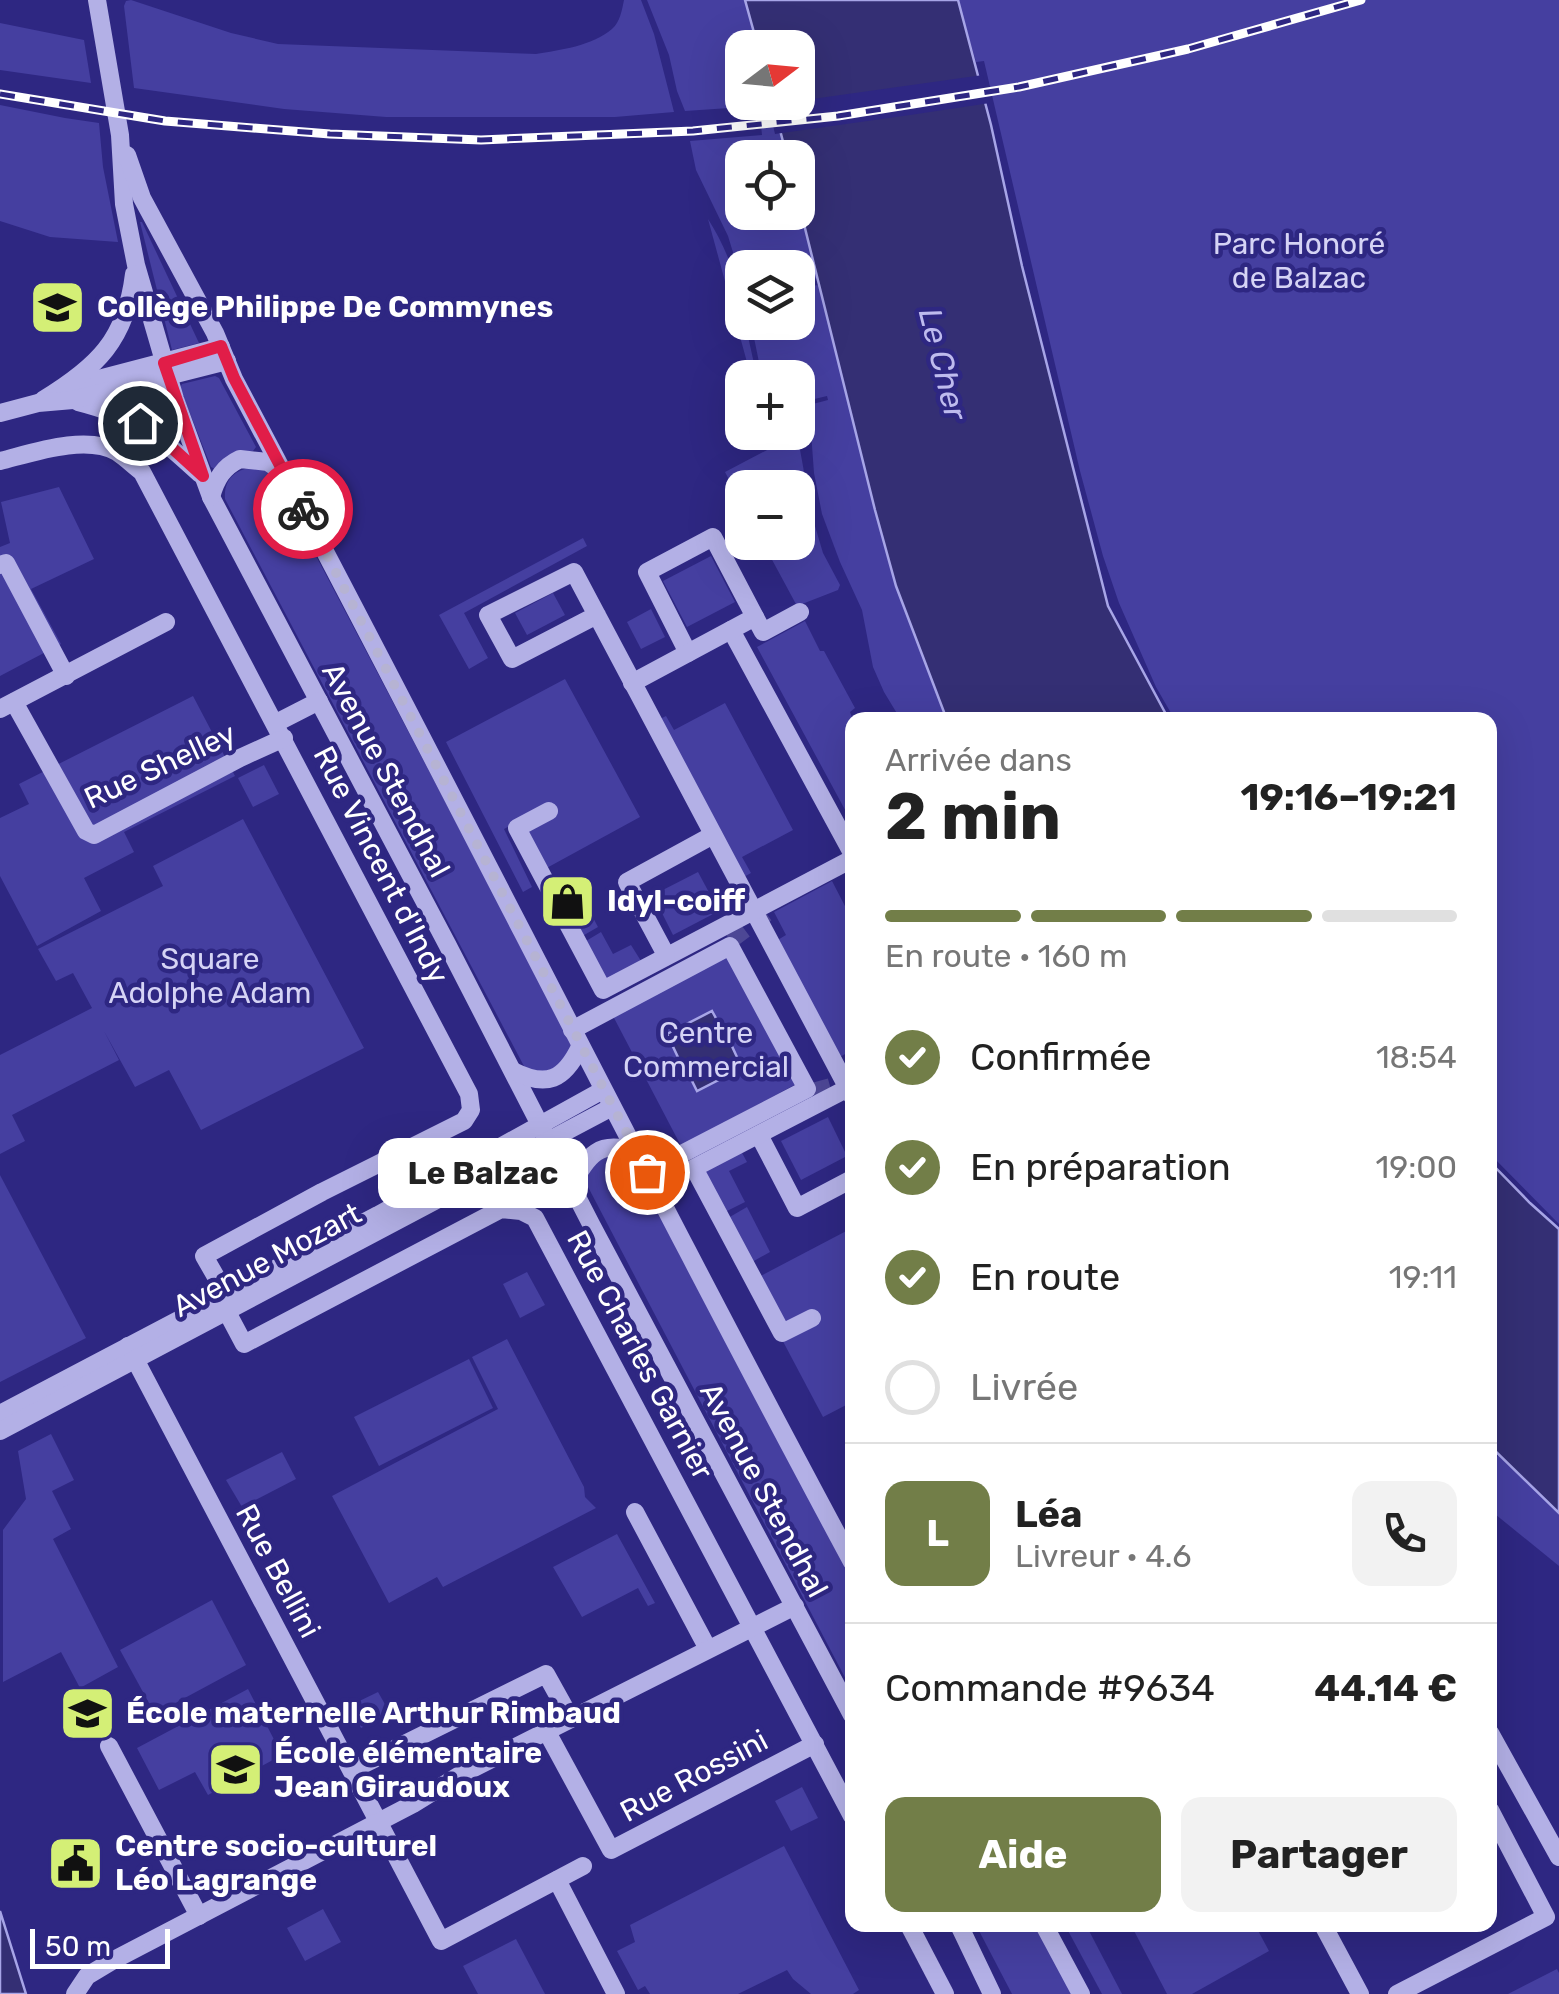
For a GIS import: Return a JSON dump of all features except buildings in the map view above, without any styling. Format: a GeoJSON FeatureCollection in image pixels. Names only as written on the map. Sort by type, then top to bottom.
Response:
{"type":"FeatureCollection","features":[{"type":"Feature","properties":{"kind":"street","name":"Avenue Stendhal"},"geometry":{"type":"LineString","coordinates":[[97,0],[120,135],[124,204],[136,265],[166,370],[211,496],[845,1702]]}},
{"type":"Feature","properties":{"kind":"street","name":"Avenue Stendhal"},"geometry":{"type":"LineString","coordinates":[[120,135],[142,198],[234,378],[845,1549]]}},
{"type":"Feature","properties":{"kind":"street"},"geometry":{"type":"LineString","coordinates":[[68,394],[117,336],[130,306],[136,265]]}},
{"type":"Feature","properties":{"kind":"street"},"geometry":{"type":"LineString","coordinates":[[0,413],[224,354]]}},
{"type":"Feature","properties":{"kind":"street"},"geometry":{"type":"LineString","coordinates":[[68,394],[140,423],[203,476]]}},
{"type":"Feature","properties":{"kind":"street","name":"Rue Vincent d'Indy"},"geometry":{"type":"LineString","coordinates":[[0,461],[76,444],[113,450],[142,472],[469,1094],[471,1110],[464,1121],[204,1256],[227,1304]]}},
{"type":"Feature","properties":{"kind":"street"},"geometry":{"type":"LineString","coordinates":[[211,496],[216,480],[240,459],[268,462],[284,474]]}},
{"type":"Feature","properties":{"kind":"street"},"geometry":{"type":"LineString","coordinates":[[688,653],[647,572],[714,537],[763,632],[800,612]]}},
{"type":"Feature","properties":{"kind":"street"},"geometry":{"type":"LineString","coordinates":[[0,565],[6,564],[66,676]]}},
{"type":"Feature","properties":{"kind":"street"},"geometry":{"type":"LineString","coordinates":[[596,615],[512,659],[488,616],[574,572],[845,1079]]}},
{"type":"Feature","properties":{"kind":"street"},"geometry":{"type":"LineString","coordinates":[[632,683],[755,617]]}},
{"type":"Feature","properties":{"kind":"street"},"geometry":{"type":"LineString","coordinates":[[7,705],[166,622]]}},
{"type":"Feature","properties":{"kind":"street"},"geometry":{"type":"LineString","coordinates":[[731,630],[845,843]]}},
{"type":"Feature","properties":{"kind":"street"},"geometry":{"type":"LineString","coordinates":[[280,731],[318,700]]}},
{"type":"Feature","properties":{"kind":"street","name":"Rue Shelley"},"geometry":{"type":"LineString","coordinates":[[7,705],[86,832],[94,835],[240,758],[280,731]]}},
{"type":"Feature","properties":{"kind":"street"},"geometry":{"type":"LineString","coordinates":[[549,812],[517,828],[604,990],[845,860]]}},
{"type":"Feature","properties":{"kind":"street"},"geometry":{"type":"LineString","coordinates":[[666,955],[626,882],[713,836]]}},
{"type":"Feature","properties":{"kind":"street"},"geometry":{"type":"LineString","coordinates":[[512,1070],[530,1078],[553,1078],[568,1069],[576,1038],[730,943],[810,1090],[647,1172]]}},
{"type":"Feature","properties":{"kind":"street"},"geometry":{"type":"LineString","coordinates":[[812,1318],[782,1332],[694,1168],[845,1093]]}},
{"type":"Feature","properties":{"kind":"street","name":"Avenue Mozart"},"geometry":{"type":"LineString","coordinates":[[227,1304],[538,1124],[608,1098]]}},
{"type":"Feature","properties":{"kind":"street","name":"Avenue Mozart"},"geometry":{"type":"LineString","coordinates":[[0,1414],[132,1353],[548,1142],[608,1098]]}},
{"type":"Feature","properties":{"kind":"street"},"geometry":{"type":"LineString","coordinates":[[758,1135],[798,1208],[845,1183]]}},
{"type":"Feature","properties":{"kind":"street"},"geometry":{"type":"LineString","coordinates":[[571,1186],[594,1152],[612,1147],[636,1152]]}},
{"type":"Feature","properties":{"kind":"street","name":"Rue Charles Garnier"},"geometry":{"type":"LineString","coordinates":[[227,1304],[244,1344],[500,1209],[522,1210],[535,1218],[753,1627]]}},
{"type":"Feature","properties":{"kind":"street","name":"Avenue Mozart"},"geometry":{"type":"LineString","coordinates":[[0,1432],[132,1353]]}},
{"type":"Feature","properties":{"kind":"street","name":"Rue Bellini"},"geometry":{"type":"LineString","coordinates":[[132,1353],[441,1941],[557,1880]]}},
{"type":"Feature","properties":{"kind":"street"},"geometry":{"type":"LineString","coordinates":[[635,1512],[708,1649]]}},
{"type":"Feature","properties":{"kind":"street"},"geometry":{"type":"LineString","coordinates":[[75,1994],[94,1972],[380,1822],[460,1775],[794,1606]]}},
{"type":"Feature","properties":{"kind":"street"},"geometry":{"type":"LineString","coordinates":[[753,1627],[845,1802]]}},
{"type":"Feature","properties":{"kind":"street"},"geometry":{"type":"LineString","coordinates":[[352,1770],[546,1674],[571,1719]]}},
{"type":"Feature","properties":{"kind":"street","name":"Rue Rossini"},"geometry":{"type":"LineString","coordinates":[[546,1732],[611,1850],[815,1744]]}},
{"type":"Feature","properties":{"kind":"street"},"geometry":{"type":"LineString","coordinates":[[109,1746],[198,1916]]}},
{"type":"Feature","properties":{"kind":"street"},"geometry":{"type":"LineString","coordinates":[[1497,1746],[1559,1857]]}},
{"type":"Feature","properties":{"kind":"street"},"geometry":{"type":"LineString","coordinates":[[1397,1994],[1546,1917],[1497,1823]]}},
{"type":"Feature","properties":{"kind":"street"},"geometry":{"type":"LineString","coordinates":[[582,1866],[557,1880],[616,1994]]}},
{"type":"Feature","properties":{"kind":"street"},"geometry":{"type":"LineString","coordinates":[[913,1932],[945,1994]]}},
{"type":"Feature","properties":{"kind":"street"},"geometry":{"type":"LineString","coordinates":[[961,1932],[992,1994]]}},
{"type":"Feature","properties":{"kind":"street"},"geometry":{"type":"LineString","coordinates":[[1048,1932],[1080,1994]]}},
{"type":"Feature","properties":{"kind":"street"},"geometry":{"type":"LineString","coordinates":[[1327,1932],[1360,1994]]}},
{"type":"Feature","properties":{"kind":"green space"},"geometry":{"type":"Polygon","coordinates":[[[131,0],[278,44],[536,54],[595,40],[615,26],[624,0],[641,0],[674,112],[615,117],[386,117],[284,109],[134,88],[124,6],[131,0]]]}},
{"type":"Feature","properties":{"kind":"green space"},"geometry":{"type":"Polygon","coordinates":[[[647,0],[745,0],[753,30],[725,30],[725,108],[685,111],[669,55],[647,0]]]}},
{"type":"Feature","properties":{"kind":"green space","name":"Parc Honoré de Balzac"},"geometry":{"type":"Polygon","coordinates":[[[958,0],[1559,0],[1559,1224],[1497,1161],[1497,712],[1170,712],[1119,603],[1103,556],[984,61],[976,62],[958,0]]]}},
{"type":"Feature","properties":{"kind":"green space"},"geometry":{"type":"Polygon","coordinates":[[[0,23],[84,40],[91,83],[0,70],[0,23]]]}},
{"type":"Feature","properties":{"kind":"green space"},"geometry":{"type":"Polygon","coordinates":[[[0,105],[99,123],[118,242],[50,237],[0,221],[0,105]]]}},
{"type":"Feature","properties":{"kind":"green space"},"geometry":{"type":"Polygon","coordinates":[[[760,120],[777,120],[783,140],[725,140],[725,230],[696,170],[690,141],[762,135],[760,120]]]}},
{"type":"Feature","properties":{"kind":"green space"},"geometry":{"type":"Polygon","coordinates":[[[708,219],[725,252],[725,281],[708,219]]]}},
{"type":"Feature","properties":{"kind":"green space"},"geometry":{"type":"Polygon","coordinates":[[[142,222],[199,343],[172,350],[142,222]]]}},
{"type":"Feature","properties":{"kind":"green space"},"geometry":{"type":"Polygon","coordinates":[[[725,230],[805,230],[810,250],[732,250],[725,230]]]}},
{"type":"Feature","properties":{"kind":"green space"},"geometry":{"type":"Polygon","coordinates":[[[819,285],[896,586],[944,712],[896,712],[873,667],[862,610],[822,514],[815,478],[815,403],[828,400],[827,396],[815,399],[815,360],[759,360],[754,340],[815,340],[815,286],[819,285]]]}},
{"type":"Feature","properties":{"kind":"green space"},"geometry":{"type":"Polygon","coordinates":[[[741,340],[749,340],[753,360],[746,360],[741,340]]]}},
{"type":"Feature","properties":{"kind":"green space"},"geometry":{"type":"Polygon","coordinates":[[[215,376],[256,447],[237,453],[215,469],[180,388],[182,384],[215,376]]]}},
{"type":"Feature","properties":{"kind":"green space"},"geometry":{"type":"Polygon","coordinates":[[[767,450],[800,450],[804,470],[729,470],[767,450]]]}},
{"type":"Feature","properties":{"kind":"green space"},"geometry":{"type":"Polygon","coordinates":[[[263,466],[273,474],[573,1045],[574,1051],[552,1072],[526,1070],[225,499],[227,483],[235,474],[263,466]]]}},
{"type":"Feature","properties":{"kind":"green space"},"geometry":{"type":"Polygon","coordinates":[[[59,487],[94,559],[31,589],[61,644],[0,676],[0,547],[10,543],[1,502],[59,487]]]}},
{"type":"Feature","properties":{"kind":"green space"},"geometry":{"type":"Polygon","coordinates":[[[815,526],[823,553],[840,585],[838,590],[797,606],[772,560],[815,560],[815,526]]]}},
{"type":"Feature","properties":{"kind":"green space"},"geometry":{"type":"Polygon","coordinates":[[[583,538],[587,546],[464,613],[488,658],[469,669],[439,615],[583,538]]]}},
{"type":"Feature","properties":{"kind":"green space"},"geometry":{"type":"Polygon","coordinates":[[[711,556],[735,602],[687,627],[663,581],[711,556]]]}},
{"type":"Feature","properties":{"kind":"green space"},"geometry":{"type":"Polygon","coordinates":[[[553,593],[565,615],[527,635],[515,613],[553,593]]]}},
{"type":"Feature","properties":{"kind":"green space"},"geometry":{"type":"Polygon","coordinates":[[[651,609],[665,637],[641,649],[627,622],[651,609]]]}},
{"type":"Feature","properties":{"kind":"green space"},"geometry":{"type":"Polygon","coordinates":[[[805,621],[855,708],[845,712],[845,810],[757,647],[805,621]]]}},
{"type":"Feature","properties":{"kind":"green space"},"geometry":{"type":"Polygon","coordinates":[[[565,679],[640,817],[543,870],[517,822],[504,829],[532,887],[523,892],[446,742],[565,679]]]}},
{"type":"Feature","properties":{"kind":"green space"},"geometry":{"type":"Polygon","coordinates":[[[193,696],[235,776],[124,832],[134,852],[84,878],[101,911],[37,946],[0,876],[0,818],[29,804],[19,784],[193,696]]]}},
{"type":"Feature","properties":{"kind":"green space"},"geometry":{"type":"Polygon","coordinates":[[[725,703],[793,830],[742,857],[751,873],[742,878],[658,720],[666,716],[674,730],[725,703]]]}},
{"type":"Feature","properties":{"kind":"green space"},"geometry":{"type":"Polygon","coordinates":[[[264,765],[279,794],[253,807],[238,778],[264,765]]]}},
{"type":"Feature","properties":{"kind":"green space","name":"Square Adolphe Adam"},"geometry":{"type":"Polygon","coordinates":[[[243,819],[364,1048],[201,1130],[169,1070],[135,1087],[104,1031],[119,1060],[12,1115],[25,1141],[0,1154],[0,1055],[92,1008],[73,973],[56,981],[38,949],[163,886],[153,866],[243,819]]]}},
{"type":"Feature","properties":{"kind":"green space"},"geometry":{"type":"Polygon","coordinates":[[[698,872],[719,911],[673,935],[653,895],[698,872]]]}},
{"type":"Feature","properties":{"kind":"green space"},"geometry":{"type":"Polygon","coordinates":[[[832,881],[845,906],[845,1054],[838,1058],[776,941],[786,935],[774,912],[832,881]]]}},
{"type":"Feature","properties":{"kind":"green space"},"geometry":{"type":"Polygon","coordinates":[[[575,884],[598,927],[579,938],[554,893],[575,884]]]}},
{"type":"Feature","properties":{"kind":"green space"},"geometry":{"type":"Polygon","coordinates":[[[601,932],[613,954],[631,945],[641,961],[602,983],[581,944],[601,932]]]}},
{"type":"Feature","properties":{"kind":"green space","name":"Centre Commercial"},"geometry":{"type":"Polygon","coordinates":[[[730,954],[798,1083],[681,1146],[613,1016],[730,954]]]}},
{"type":"Feature","properties":{"kind":"green space"},"geometry":{"type":"Polygon","coordinates":[[[828,1117],[845,1157],[801,1180],[781,1141],[828,1117]]]}},
{"type":"Feature","properties":{"kind":"green space"},"geometry":{"type":"Polygon","coordinates":[[[741,1151],[747,1162],[729,1171],[745,1202],[725,1212],[703,1171],[741,1151]]]}},
{"type":"Feature","properties":{"kind":"green space"},"geometry":{"type":"Polygon","coordinates":[[[618,1155],[636,1160],[845,1560],[845,1678],[587,1185],[595,1163],[618,1155]]]}},
{"type":"Feature","properties":{"kind":"green space"},"geometry":{"type":"Polygon","coordinates":[[[0,1175],[86,1338],[0,1382],[0,1175]]]}},
{"type":"Feature","properties":{"kind":"green space"},"geometry":{"type":"Polygon","coordinates":[[[747,1207],[770,1252],[752,1262],[728,1218],[747,1207]]]}},
{"type":"Feature","properties":{"kind":"green space"},"geometry":{"type":"Polygon","coordinates":[[[845,1232],[845,1406],[823,1417],[751,1281],[845,1232]]]}},
{"type":"Feature","properties":{"kind":"green space"},"geometry":{"type":"Polygon","coordinates":[[[527,1272],[545,1305],[520,1318],[503,1284],[527,1272]]]}},
{"type":"Feature","properties":{"kind":"green space"},"geometry":{"type":"Polygon","coordinates":[[[507,1339],[584,1487],[585,1497],[596,1508],[443,1587],[437,1577],[389,1603],[332,1496],[498,1409],[472,1357],[507,1339]]]}},
{"type":"Feature","properties":{"kind":"green space"},"geometry":{"type":"Polygon","coordinates":[[[469,1359],[493,1408],[379,1466],[354,1417],[469,1359]]]}},
{"type":"Feature","properties":{"kind":"green space"},"geometry":{"type":"Polygon","coordinates":[[[51,1434],[74,1480],[52,1491],[71,1529],[53,1539],[118,1667],[80,1688],[61,1652],[3,1682],[3,1530],[26,1499],[18,1451],[51,1434]]]}},
{"type":"Feature","properties":{"kind":"green space"},"geometry":{"type":"Polygon","coordinates":[[[282,1452],[296,1479],[242,1507],[226,1480],[282,1452]]]}},
{"type":"Feature","properties":{"kind":"green space"},"geometry":{"type":"Polygon","coordinates":[[[1497,1457],[1559,1513],[1559,1566],[1497,1516],[1497,1457]]]}},
{"type":"Feature","properties":{"kind":"green space"},"geometry":{"type":"Polygon","coordinates":[[[617,1534],[655,1603],[648,1606],[638,1588],[582,1617],[553,1567],[617,1534]]]}},
{"type":"Feature","properties":{"kind":"green space"},"geometry":{"type":"Polygon","coordinates":[[[212,1600],[246,1665],[155,1714],[120,1650],[212,1600]]]}},
{"type":"Feature","properties":{"kind":"green space"},"geometry":{"type":"Polygon","coordinates":[[[248,1689],[282,1755],[208,1795],[195,1772],[159,1790],[137,1748],[248,1689]]]}},
{"type":"Feature","properties":{"kind":"green space"},"geometry":{"type":"Polygon","coordinates":[[[378,1692],[390,1713],[361,1728],[349,1706],[378,1692]]]}},
{"type":"Feature","properties":{"kind":"green space"},"geometry":{"type":"Polygon","coordinates":[[[802,1787],[818,1818],[791,1831],[775,1801],[802,1787]]]}},
{"type":"Feature","properties":{"kind":"green space"},"geometry":{"type":"Polygon","coordinates":[[[784,1846],[859,1990],[853,1994],[811,1994],[787,1970],[738,1994],[650,1994],[645,1986],[638,1990],[617,1951],[635,1942],[630,1925],[784,1846]]]}},
{"type":"Feature","properties":{"kind":"green space"},"geometry":{"type":"Polygon","coordinates":[[[323,1909],[341,1942],[305,1961],[287,1928],[323,1909]]]}},
{"type":"Feature","properties":{"kind":"green space"},"geometry":{"type":"Polygon","coordinates":[[[980,1932],[1041,1932],[1073,1994],[1012,1994],[980,1932]]]}},
{"type":"Feature","properties":{"kind":"green space"},"geometry":{"type":"Polygon","coordinates":[[[1069,1932],[1090,1932],[1122,1994],[1102,1994],[1069,1932]]]}},
{"type":"Feature","properties":{"kind":"green space"},"geometry":{"type":"Polygon","coordinates":[[[1135,1932],[1259,1932],[1269,1951],[1192,1994],[1167,1994],[1135,1932]]]}},
{"type":"Feature","properties":{"kind":"green space"},"geometry":{"type":"Polygon","coordinates":[[[516,1939],[545,1994],[478,1994],[463,1966],[516,1939]]]}},
{"type":"Feature","properties":{"kind":"green space"},"geometry":{"type":"Polygon","coordinates":[[[1557,1969],[1559,1994],[1508,1994],[1557,1969]]]}},
{"type":"Feature","properties":{"kind":"water","name":"Le Cher"},"geometry":{"type":"Polygon","coordinates":[[[745,0],[958,0],[1108,606],[1165,712],[944,712],[896,586],[815,268],[815,250],[810,250],[805,230],[815,230],[815,140],[783,140],[777,120],[815,120],[815,30],[753,30],[745,0]]]}},
{"type":"Feature","properties":{"kind":"water"},"geometry":{"type":"Polygon","coordinates":[[[712,1011],[742,1068],[697,1091],[667,1034],[712,1011]]]}},
{"type":"Feature","properties":{"kind":"water"},"geometry":{"type":"Polygon","coordinates":[[[1497,1169],[1559,1229],[1559,1513],[1497,1453],[1497,1169]]]}},
{"type":"Feature","properties":{"kind":"water"},"geometry":{"type":"Polygon","coordinates":[[[0,1911],[26,1994],[0,1994],[0,1911]]]}},
{"type":"Feature","properties":{"kind":"pier"},"geometry":{"type":"Polygon","coordinates":[[[983,75],[990,103],[775,134],[772,120],[815,120],[815,99],[983,75]]]}},
{"type":"Feature","properties":{"kind":"tunnel"},"geometry":{"type":"LineString","coordinates":[[730,940],[770,910]]}},
{"type":"Feature","properties":{"kind":"tunnel"},"geometry":{"type":"LineString","coordinates":[[813,1092],[845,1083]]}},
{"type":"Feature","properties":{"kind":"railway"},"geometry":{"type":"LineString","coordinates":[[0,94],[165,121],[330,134],[481,140],[693,131],[838,116],[1019,87],[1188,49],[1361,0]]}},
{"type":"Feature","properties":{"kind":"way so far"},"geometry":{"type":"LineString","coordinates":[[303,509],[647,1172]]}},
{"type":"Feature","properties":{"kind":"place","name":"Collège Philippe De Commynes"},"geometry":{"type":"Point","coordinates":[58,307]}},
{"type":"Feature","properties":{"kind":"place","name":"Idyl-coiff"},"geometry":{"type":"Point","coordinates":[568,901]}},
{"type":"Feature","properties":{"kind":"place","name":"Le Balzac"},"geometry":{"type":"Point","coordinates":[647,1172]}},
{"type":"Feature","properties":{"kind":"place","name":"École maternelle Arthur Rimbaud"},"geometry":{"type":"Point","coordinates":[87,1713]}},
{"type":"Feature","properties":{"kind":"place","name":"École élémentaire Jean Giraudoux"},"geometry":{"type":"Point","coordinates":[235,1770]}},
{"type":"Feature","properties":{"kind":"place","name":"Centre socio-culturel Léo Lagrange"},"geometry":{"type":"Point","coordinates":[76,1863]}},
{"type":"Feature","properties":{"kind":"route"},"geometry":{"type":"LineString","coordinates":[[140,423],[203,476],[164,363],[221,346],[303,509]]}}]}
